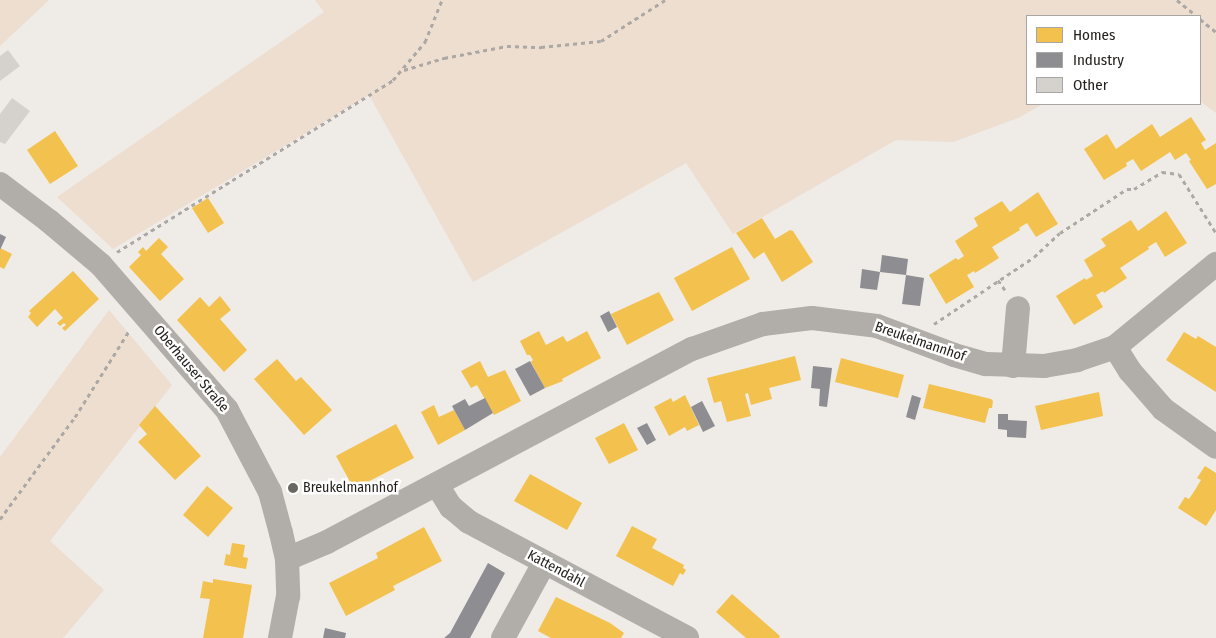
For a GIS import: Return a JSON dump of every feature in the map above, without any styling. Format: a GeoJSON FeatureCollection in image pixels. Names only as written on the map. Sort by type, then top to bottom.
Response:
{"type":"FeatureCollection","features":[{"type":"Feature","properties":{"kind":"street","name":"Oberhauser Straße"},"geometry":{"type":"LineString","coordinates":[[0,184],[101,264],[227,410],[270,492],[287,559],[288,596],[280,638]]}},
{"type":"Feature","properties":{"kind":"street","name":"Breukelmannhof"},"geometry":{"type":"LineString","coordinates":[[287,559],[327,542],[437,485],[692,349],[763,324],[812,318],[877,326],[954,355],[986,364],[1044,366],[1077,360],[1114,347],[1216,264]]}},
{"type":"Feature","properties":{"kind":"street"},"geometry":{"type":"LineString","coordinates":[[1013,366],[1018,308]]}},
{"type":"Feature","properties":{"kind":"street"},"geometry":{"type":"LineString","coordinates":[[1114,347],[1130,371],[1163,409],[1216,447]]}},
{"type":"Feature","properties":{"kind":"street","name":"Kattendahl"},"geometry":{"type":"LineString","coordinates":[[437,485],[451,507],[468,522],[544,564],[687,638]]}},
{"type":"Feature","properties":{"kind":"street"},"geometry":{"type":"LineString","coordinates":[[503,638],[544,564]]}},
{"type":"Feature","properties":{"kind":"path"},"geometry":{"type":"LineString","coordinates":[[101,264],[277,151],[393,80],[424,42],[442,0]]}},
{"type":"Feature","properties":{"kind":"path"},"geometry":{"type":"LineString","coordinates":[[403,70],[444,58],[507,46],[541,48],[601,41],[665,0]]}},
{"type":"Feature","properties":{"kind":"path"},"geometry":{"type":"LineString","coordinates":[[1177,0],[1196,15]]}},
{"type":"Feature","properties":{"kind":"path"},"geometry":{"type":"LineString","coordinates":[[1201,20],[1216,32]]}},
{"type":"Feature","properties":{"kind":"path"},"geometry":{"type":"LineString","coordinates":[[911,339],[1034,257],[1060,233],[1127,190],[1134,189],[1162,172],[1179,174],[1216,232]]}},
{"type":"Feature","properties":{"kind":"path"},"geometry":{"type":"LineString","coordinates":[[0,519],[97,384],[126,337],[138,307]]}},
{"type":"Feature","properties":{"kind":"shaded area"},"geometry":{"type":"Polygon","coordinates":[[[0,0],[49,0],[0,46],[0,0]]]}},
{"type":"Feature","properties":{"kind":"shaded area"},"geometry":{"type":"Polygon","coordinates":[[[315,0],[1216,0],[1216,113],[1201,102],[1201,15],[1026,15],[1026,105],[1041,105],[1018,118],[953,142],[896,140],[733,234],[686,163],[473,282],[369,95],[113,249],[57,197],[324,12],[315,0]]]}},
{"type":"Feature","properties":{"kind":"shaded area"},"geometry":{"type":"Polygon","coordinates":[[[109,310],[172,385],[50,541],[104,590],[63,638],[0,638],[0,457],[109,310]]]}},
{"type":"Feature","properties":{"kind":"building: Homes"},"geometry":{"type":"Polygon","coordinates":[[[1191,117],[1206,140],[1201,143],[1205,150],[1216,143],[1216,184],[1207,189],[1186,153],[1175,160],[1170,152],[1141,171],[1133,159],[1126,163],[1127,166],[1104,180],[1084,149],[1107,134],[1116,149],[1152,124],[1160,137],[1191,117]]]}},
{"type":"Feature","properties":{"kind":"building: Homes"},"geometry":{"type":"Polygon","coordinates":[[[55,131],[78,166],[50,184],[27,150],[55,131]]]}},
{"type":"Feature","properties":{"kind":"building: Homes"},"geometry":{"type":"Polygon","coordinates":[[[1038,192],[1058,224],[1036,237],[1027,223],[1019,228],[1020,230],[992,247],[999,258],[975,273],[974,271],[967,275],[974,287],[946,304],[929,275],[956,258],[958,260],[964,256],[955,241],[978,226],[974,218],[1002,201],[1010,212],[1038,192]]]}},
{"type":"Feature","properties":{"kind":"building: Homes"},"geometry":{"type":"Polygon","coordinates":[[[208,198],[224,223],[208,233],[192,208],[208,198]]]}},
{"type":"Feature","properties":{"kind":"building: Homes"},"geometry":{"type":"Polygon","coordinates":[[[1166,211],[1187,243],[1165,257],[1156,242],[1148,247],[1149,249],[1120,268],[1127,278],[1104,293],[1103,291],[1096,295],[1103,307],[1074,325],[1056,296],[1085,278],[1086,280],[1093,276],[1084,260],[1106,246],[1101,239],[1131,220],[1138,231],[1166,211]]]}},
{"type":"Feature","properties":{"kind":"building: Homes"},"geometry":{"type":"Polygon","coordinates":[[[762,218],[775,239],[790,230],[793,231],[813,262],[782,282],[764,252],[754,259],[736,233],[762,218]]]}},
{"type":"Feature","properties":{"kind":"building: Homes"},"geometry":{"type":"Polygon","coordinates":[[[159,238],[168,247],[161,254],[184,279],[160,301],[129,267],[141,255],[138,252],[143,247],[146,251],[159,238]]]}},
{"type":"Feature","properties":{"kind":"building: Homes"},"geometry":{"type":"Polygon","coordinates":[[[732,247],[750,279],[692,311],[674,278],[732,247]]]}},
{"type":"Feature","properties":{"kind":"building: Homes"},"geometry":{"type":"Polygon","coordinates":[[[0,248],[12,254],[4,269],[0,267],[0,248]]]}},
{"type":"Feature","properties":{"kind":"building: Homes"},"geometry":{"type":"Polygon","coordinates":[[[73,271],[99,299],[65,331],[62,328],[66,325],[64,323],[60,326],[57,323],[63,318],[55,309],[37,327],[28,317],[31,313],[29,311],[73,271]]]}},
{"type":"Feature","properties":{"kind":"building: Homes"},"geometry":{"type":"Polygon","coordinates":[[[659,292],[674,320],[627,345],[611,314],[659,292]]]}},
{"type":"Feature","properties":{"kind":"building: Homes"},"geometry":{"type":"Polygon","coordinates":[[[220,296],[231,310],[220,319],[247,350],[224,372],[177,320],[200,297],[209,307],[220,296]]]}},
{"type":"Feature","properties":{"kind":"building: Homes"},"geometry":{"type":"Polygon","coordinates":[[[539,331],[546,345],[563,336],[567,342],[587,331],[601,358],[562,379],[563,381],[545,388],[531,362],[533,360],[530,355],[527,355],[520,341],[539,331]]]}},
{"type":"Feature","properties":{"kind":"building: Homes"},"geometry":{"type":"Polygon","coordinates":[[[1184,332],[1196,339],[1198,336],[1216,347],[1216,392],[1166,360],[1184,332]]]}},
{"type":"Feature","properties":{"kind":"building: Homes"},"geometry":{"type":"Polygon","coordinates":[[[795,356],[801,380],[769,388],[772,399],[751,405],[748,393],[745,394],[751,416],[727,422],[721,401],[714,403],[707,378],[795,356]]]}},
{"type":"Feature","properties":{"kind":"building: Homes"},"geometry":{"type":"Polygon","coordinates":[[[841,358],[904,375],[898,398],[835,382],[841,358]]]}},
{"type":"Feature","properties":{"kind":"building: Homes"},"geometry":{"type":"Polygon","coordinates":[[[277,359],[296,381],[301,377],[332,410],[304,435],[254,379],[277,359]]]}},
{"type":"Feature","properties":{"kind":"building: Homes"},"geometry":{"type":"Polygon","coordinates":[[[480,361],[488,377],[505,370],[521,401],[494,415],[477,385],[471,388],[461,371],[480,361]]]}},
{"type":"Feature","properties":{"kind":"building: Homes"},"geometry":{"type":"Polygon","coordinates":[[[929,384],[991,399],[993,401],[992,408],[989,408],[985,423],[923,408],[929,384]]]}},
{"type":"Feature","properties":{"kind":"building: Homes"},"geometry":{"type":"Polygon","coordinates":[[[1099,392],[1103,416],[1041,430],[1035,406],[1099,392]]]}},
{"type":"Feature","properties":{"kind":"building: Homes"},"geometry":{"type":"Polygon","coordinates":[[[685,395],[699,425],[687,431],[685,427],[669,436],[654,407],[671,398],[673,402],[685,395]]]}},
{"type":"Feature","properties":{"kind":"building: Homes"},"geometry":{"type":"Polygon","coordinates":[[[434,405],[439,417],[454,410],[465,430],[438,445],[421,412],[434,405]]]}},
{"type":"Feature","properties":{"kind":"building: Homes"},"geometry":{"type":"Polygon","coordinates":[[[155,406],[201,456],[175,480],[138,442],[147,434],[139,425],[155,406]]]}},
{"type":"Feature","properties":{"kind":"building: Homes"},"geometry":{"type":"Polygon","coordinates":[[[624,423],[638,450],[609,464],[595,438],[624,423]]]}},
{"type":"Feature","properties":{"kind":"building: Homes"},"geometry":{"type":"Polygon","coordinates":[[[396,424],[414,458],[354,489],[336,456],[396,424]]]}},
{"type":"Feature","properties":{"kind":"building: Homes"},"geometry":{"type":"Polygon","coordinates":[[[1205,466],[1216,473],[1216,510],[1206,526],[1178,508],[1185,497],[1189,499],[1195,490],[1201,480],[1197,478],[1205,466]]]}},
{"type":"Feature","properties":{"kind":"building: Homes"},"geometry":{"type":"Polygon","coordinates":[[[530,474],[582,503],[567,530],[514,501],[530,474]]]}},
{"type":"Feature","properties":{"kind":"building: Homes"},"geometry":{"type":"Polygon","coordinates":[[[207,486],[233,508],[208,537],[183,515],[207,486]]]}},
{"type":"Feature","properties":{"kind":"building: Homes"},"geometry":{"type":"Polygon","coordinates":[[[632,526],[657,539],[652,548],[684,565],[683,568],[686,570],[683,575],[680,573],[673,586],[616,556],[632,526]]]}},
{"type":"Feature","properties":{"kind":"building: Homes"},"geometry":{"type":"Polygon","coordinates":[[[424,527],[442,561],[393,586],[395,590],[346,616],[329,583],[378,558],[376,553],[424,527]]]}},
{"type":"Feature","properties":{"kind":"building: Homes"},"geometry":{"type":"Polygon","coordinates":[[[232,543],[245,545],[243,557],[248,558],[246,569],[224,565],[226,554],[230,555],[232,543]]]}},
{"type":"Feature","properties":{"kind":"building: Homes"},"geometry":{"type":"Polygon","coordinates":[[[213,579],[252,585],[243,638],[203,638],[210,599],[200,598],[203,581],[213,583],[213,579]]]}},
{"type":"Feature","properties":{"kind":"building: Homes"},"geometry":{"type":"Polygon","coordinates":[[[732,594],[780,636],[779,638],[746,638],[716,612],[732,594]]]}},
{"type":"Feature","properties":{"kind":"building: Homes"},"geometry":{"type":"Polygon","coordinates":[[[556,597],[610,623],[624,633],[621,638],[551,638],[538,631],[556,597]]]}},
{"type":"Feature","properties":{"kind":"building: Industry"},"geometry":{"type":"Polygon","coordinates":[[[0,234],[6,237],[0,250],[0,234]]]}},
{"type":"Feature","properties":{"kind":"building: Industry"},"geometry":{"type":"Polygon","coordinates":[[[882,255],[908,259],[906,275],[880,272],[882,255]]]}},
{"type":"Feature","properties":{"kind":"building: Industry"},"geometry":{"type":"Polygon","coordinates":[[[862,269],[880,272],[877,290],[860,288],[862,269]]]}},
{"type":"Feature","properties":{"kind":"building: Industry"},"geometry":{"type":"Polygon","coordinates":[[[906,275],[924,278],[920,306],[902,304],[906,275]]]}},
{"type":"Feature","properties":{"kind":"building: Industry"},"geometry":{"type":"Polygon","coordinates":[[[609,311],[617,327],[608,332],[600,316],[609,311]]]}},
{"type":"Feature","properties":{"kind":"building: Industry"},"geometry":{"type":"Polygon","coordinates":[[[530,361],[545,388],[530,396],[515,369],[530,361]]]}},
{"type":"Feature","properties":{"kind":"building: Industry"},"geometry":{"type":"Polygon","coordinates":[[[813,366],[832,368],[827,407],[819,406],[820,389],[811,388],[813,366]]]}},
{"type":"Feature","properties":{"kind":"building: Industry"},"geometry":{"type":"Polygon","coordinates":[[[912,395],[921,398],[915,420],[906,417],[912,395]]]}},
{"type":"Feature","properties":{"kind":"building: Industry"},"geometry":{"type":"Polygon","coordinates":[[[485,398],[493,413],[465,430],[452,406],[465,399],[469,406],[485,398]]]}},
{"type":"Feature","properties":{"kind":"building: Industry"},"geometry":{"type":"Polygon","coordinates":[[[702,401],[715,426],[703,432],[691,407],[702,401]]]}},
{"type":"Feature","properties":{"kind":"building: Industry"},"geometry":{"type":"Polygon","coordinates":[[[998,414],[1008,414],[1008,420],[1027,421],[1026,438],[1007,437],[1007,430],[998,429],[998,414]]]}},
{"type":"Feature","properties":{"kind":"building: Industry"},"geometry":{"type":"Polygon","coordinates":[[[647,423],[656,440],[647,445],[637,428],[647,423]]]}},
{"type":"Feature","properties":{"kind":"building: Industry"},"geometry":{"type":"Polygon","coordinates":[[[488,563],[505,573],[470,638],[444,638],[450,633],[488,563]]]}},
{"type":"Feature","properties":{"kind":"building: Industry"},"geometry":{"type":"Polygon","coordinates":[[[325,628],[346,633],[345,638],[323,638],[325,628]]]}},
{"type":"Feature","properties":{"kind":"building: Other"},"geometry":{"type":"Polygon","coordinates":[[[8,50],[20,66],[0,81],[0,56],[8,50]]]}},
{"type":"Feature","properties":{"kind":"building: Other"},"geometry":{"type":"Polygon","coordinates":[[[12,98],[30,111],[5,144],[0,142],[0,114],[12,98]]]}},
{"type":"Feature","properties":{"kind":"place","name":"Breukelmannhof"},"geometry":{"type":"Point","coordinates":[293,488]}}]}
